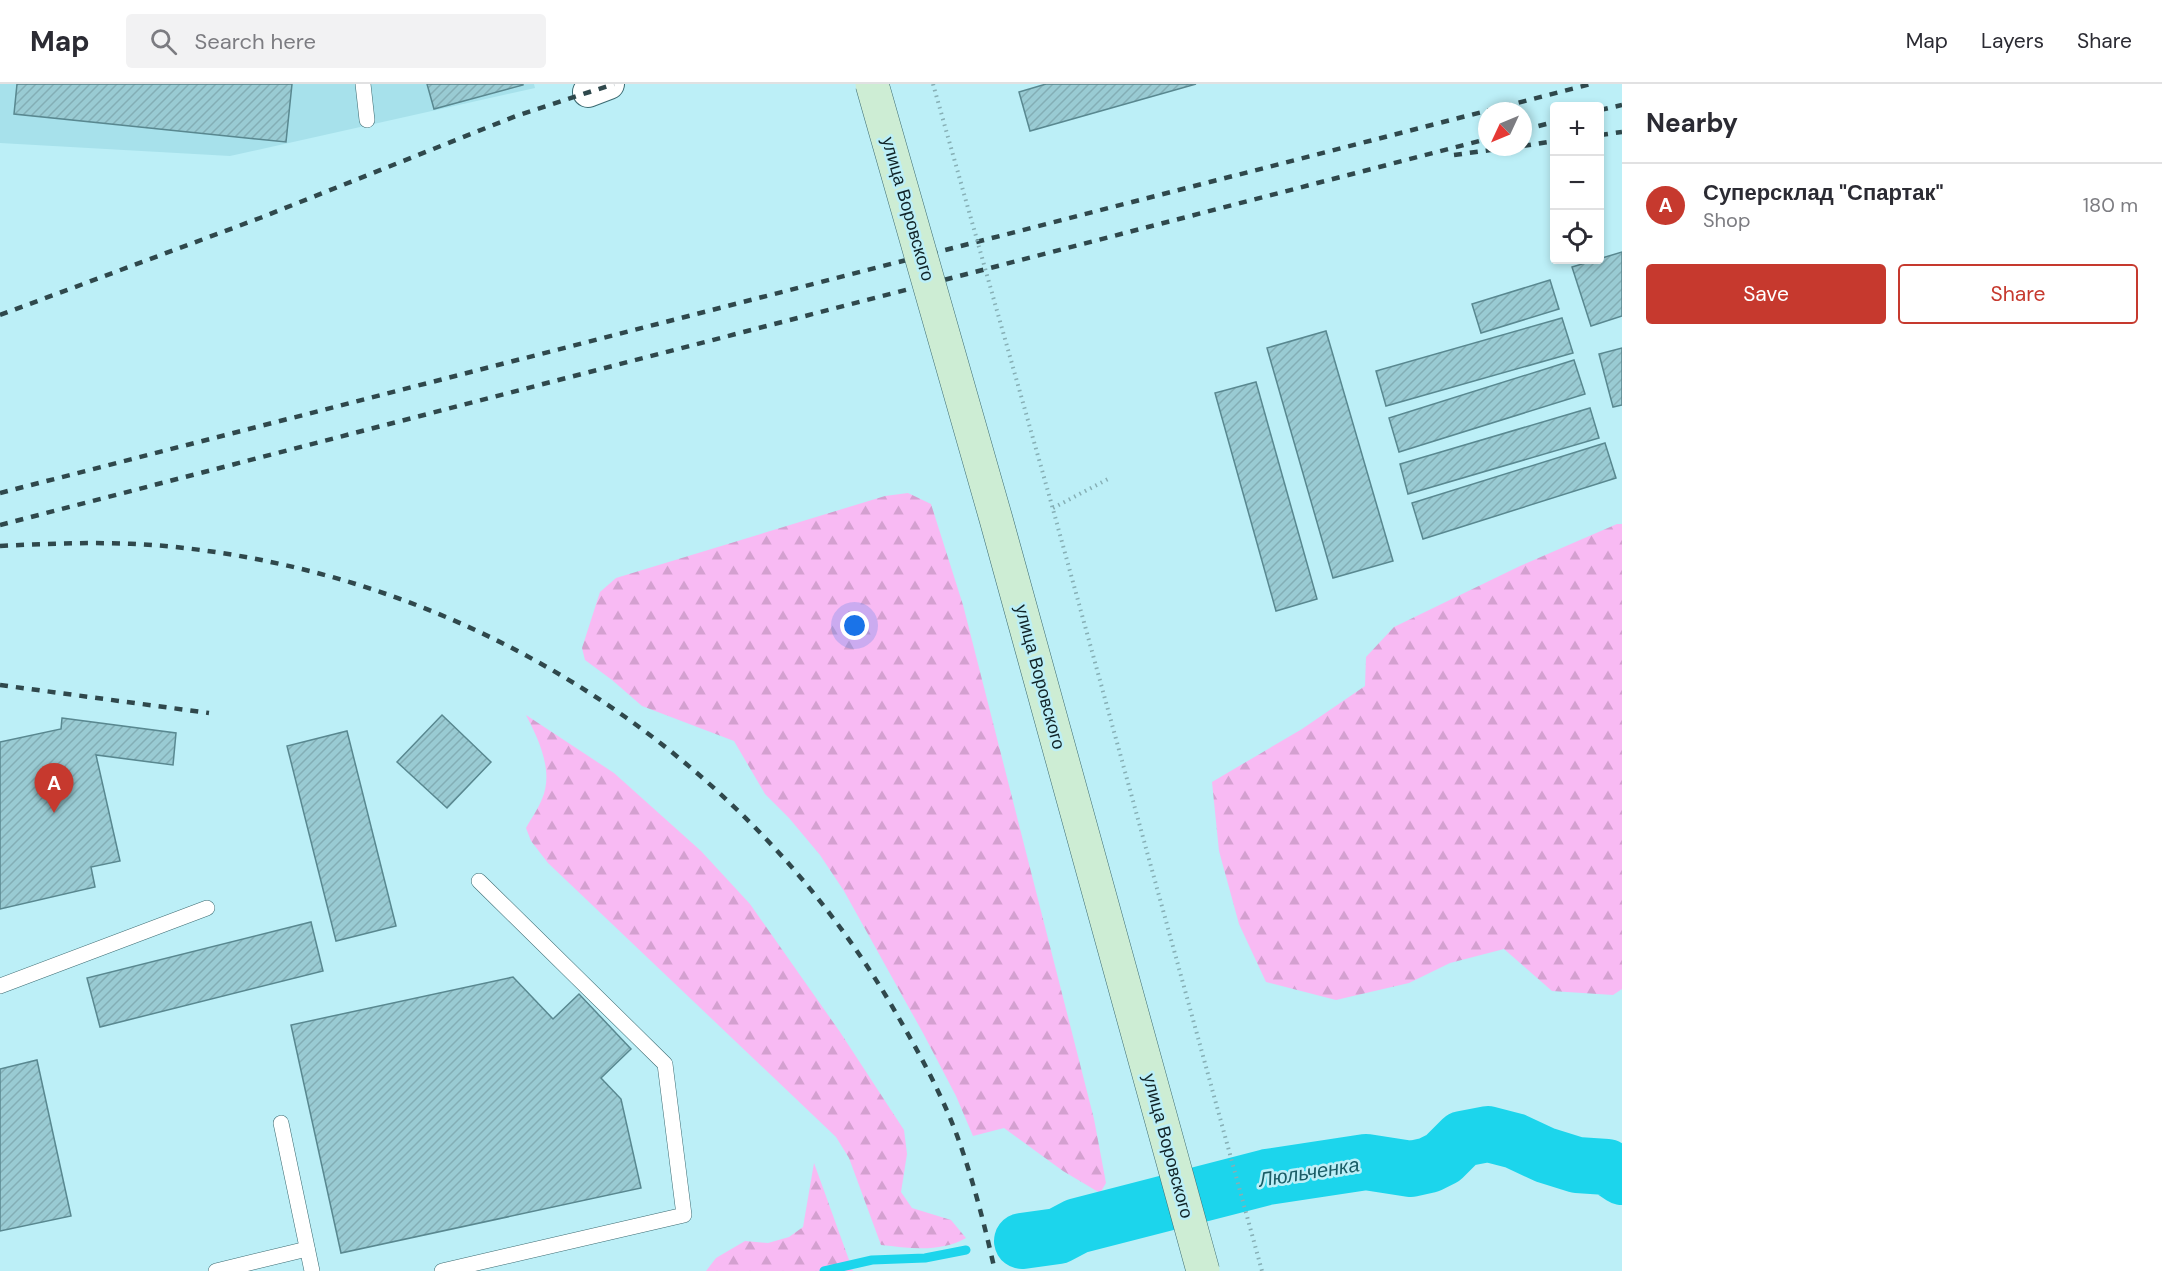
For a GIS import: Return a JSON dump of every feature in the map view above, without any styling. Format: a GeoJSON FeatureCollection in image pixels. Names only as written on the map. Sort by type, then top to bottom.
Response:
{"type":"FeatureCollection","features":[{"type":"Feature","properties":{"kind":"main road","name":"улица Воровского"},"geometry":{"type":"LineString","coordinates":[[872,84],[999,531],[1203,1271]]}},
{"type":"Feature","properties":{"kind":"lane"},"geometry":{"type":"LineString","coordinates":[[363,84],[367,120]]}},
{"type":"Feature","properties":{"kind":"lane"},"geometry":{"type":"LineString","coordinates":[[442,1271],[684,1215],[664,1065],[478,881]]}},
{"type":"Feature","properties":{"kind":"lane"},"geometry":{"type":"LineString","coordinates":[[0,986],[207,908]]}},
{"type":"Feature","properties":{"kind":"lane"},"geometry":{"type":"LineString","coordinates":[[281,1123],[312,1271]]}},
{"type":"Feature","properties":{"kind":"lane"},"geometry":{"type":"LineString","coordinates":[[216,1271],[307,1248]]}},
{"type":"Feature","properties":{"kind":"path"},"geometry":{"type":"LineString","coordinates":[[933,84],[1053,508],[1262,1271]]}},
{"type":"Feature","properties":{"kind":"path"},"geometry":{"type":"LineString","coordinates":[[1053,508],[1110,478]]}},
{"type":"Feature","properties":{"kind":"shaded area"},"geometry":{"type":"Polygon","coordinates":[[[0,84],[534,84],[535,88],[230,156],[0,143],[0,84]]]}},
{"type":"Feature","properties":{"kind":"green space"},"geometry":{"type":"Polygon","coordinates":[[[908,493],[931,504],[963,605],[1094,1119],[1106,1183],[1100,1193],[1063,1171],[1004,1128],[973,1136],[956,1096],[923,1033],[844,891],[820,855],[765,794],[734,741],[642,706],[585,660],[582,648],[600,592],[616,578],[885,496],[908,493]]]}},
{"type":"Feature","properties":{"kind":"green space"},"geometry":{"type":"Polygon","coordinates":[[[1617,524],[1622,524],[1622,989],[1613,995],[1552,991],[1504,949],[1450,963],[1409,983],[1336,1000],[1266,982],[1239,924],[1219,851],[1212,782],[1302,729],[1365,686],[1366,657],[1394,627],[1520,566],[1617,524]]]}},
{"type":"Feature","properties":{"kind":"green space"},"geometry":{"type":"Polygon","coordinates":[[[526,715],[614,773],[701,851],[750,904],[840,1032],[904,1130],[907,1154],[901,1192],[912,1208],[951,1220],[966,1238],[935,1248],[881,1245],[849,1158],[836,1137],[548,863],[531,841],[526,828],[542,799],[546,767],[540,745],[526,715]]]}},
{"type":"Feature","properties":{"kind":"green space"},"geometry":{"type":"Polygon","coordinates":[[[814,1163],[853,1271],[706,1271],[716,1258],[745,1241],[768,1243],[789,1237],[803,1227],[814,1163]]]}},
{"type":"Feature","properties":{"kind":"building"},"geometry":{"type":"Polygon","coordinates":[[[17,84],[292,84],[286,142],[14,114],[17,84]]]}},
{"type":"Feature","properties":{"kind":"building"},"geometry":{"type":"Polygon","coordinates":[[[427,84],[523,84],[523,85],[434,109],[427,84]]]}},
{"type":"Feature","properties":{"kind":"building"},"geometry":{"type":"Polygon","coordinates":[[[1046,84],[1196,84],[1030,131],[1019,92],[1046,84]]]}},
{"type":"Feature","properties":{"kind":"building"},"geometry":{"type":"Polygon","coordinates":[[[1622,252],[1622,316],[1591,326],[1572,267],[1582,264],[1604,264],[1604,257],[1622,252]]]}},
{"type":"Feature","properties":{"kind":"building"},"geometry":{"type":"Polygon","coordinates":[[[1550,280],[1559,309],[1481,333],[1472,304],[1550,280]]]}},
{"type":"Feature","properties":{"kind":"building"},"geometry":{"type":"Polygon","coordinates":[[[1562,318],[1573,353],[1386,406],[1376,371],[1562,318]]]}},
{"type":"Feature","properties":{"kind":"building"},"geometry":{"type":"Polygon","coordinates":[[[1326,331],[1393,561],[1333,578],[1267,348],[1326,331]]]}},
{"type":"Feature","properties":{"kind":"building"},"geometry":{"type":"Polygon","coordinates":[[[1622,348],[1622,405],[1613,407],[1599,354],[1622,348]]]}},
{"type":"Feature","properties":{"kind":"building"},"geometry":{"type":"Polygon","coordinates":[[[1574,360],[1585,394],[1399,452],[1389,418],[1574,360]]]}},
{"type":"Feature","properties":{"kind":"building"},"geometry":{"type":"Polygon","coordinates":[[[1256,382],[1317,599],[1276,611],[1215,393],[1256,382]]]}},
{"type":"Feature","properties":{"kind":"building"},"geometry":{"type":"Polygon","coordinates":[[[1590,408],[1599,438],[1408,494],[1400,464],[1590,408]]]}},
{"type":"Feature","properties":{"kind":"building"},"geometry":{"type":"Polygon","coordinates":[[[1605,443],[1616,478],[1423,539],[1412,503],[1605,443]]]}},
{"type":"Feature","properties":{"kind":"building"},"geometry":{"type":"Polygon","coordinates":[[[442,715],[491,762],[447,808],[397,762],[442,715]]]}},
{"type":"Feature","properties":{"kind":"building"},"geometry":{"type":"Polygon","coordinates":[[[62,718],[176,733],[173,765],[96,755],[120,861],[91,867],[95,887],[0,909],[0,742],[61,729],[62,718]]]}},
{"type":"Feature","properties":{"kind":"building"},"geometry":{"type":"Polygon","coordinates":[[[347,731],[396,926],[336,941],[287,746],[347,731]]]}},
{"type":"Feature","properties":{"kind":"building"},"geometry":{"type":"Polygon","coordinates":[[[311,922],[323,971],[100,1027],[87,978],[311,922]]]}},
{"type":"Feature","properties":{"kind":"building"},"geometry":{"type":"Polygon","coordinates":[[[513,977],[553,1019],[579,994],[631,1049],[601,1078],[621,1099],[641,1188],[341,1253],[291,1025],[513,977]]]}},
{"type":"Feature","properties":{"kind":"building"},"geometry":{"type":"Polygon","coordinates":[[[37,1060],[71,1216],[0,1231],[0,1069],[37,1060]]]}},
{"type":"Feature","properties":{"kind":"waterway","name":"Люльченка"},"geometry":{"type":"LineString","coordinates":[[1022,1241],[1058,1236],[1077,1226],[1267,1177],[1366,1162],[1411,1169],[1429,1165],[1443,1158],[1462,1139],[1488,1134],[1515,1141],[1545,1155],[1577,1165],[1607,1167],[1622,1177]]}},
{"type":"Feature","properties":{"kind":"waterway","name":"Люльченка"},"geometry":{"type":"LineString","coordinates":[[824,1271],[872,1260],[925,1258],[966,1250]]}},
{"type":"Feature","properties":{"kind":"railway"},"geometry":{"type":"LineString","coordinates":[[0,315],[260,218],[516,116],[614,84]]}},
{"type":"Feature","properties":{"kind":"railway"},"geometry":{"type":"LineString","coordinates":[[0,493],[1591,84]]}},
{"type":"Feature","properties":{"kind":"railway"},"geometry":{"type":"LineString","coordinates":[[1604,109],[1622,105]]}},
{"type":"Feature","properties":{"kind":"railway"},"geometry":{"type":"LineString","coordinates":[[1532,128],[1550,123]]}},
{"type":"Feature","properties":{"kind":"railway"},"geometry":{"type":"LineString","coordinates":[[1604,134],[1622,132]]}},
{"type":"Feature","properties":{"kind":"railway"},"geometry":{"type":"LineString","coordinates":[[0,525],[1478,141]]}},
{"type":"Feature","properties":{"kind":"railway"},"geometry":{"type":"LineString","coordinates":[[1532,145],[1550,142]]}},
{"type":"Feature","properties":{"kind":"railway"},"geometry":{"type":"LineString","coordinates":[[1454,155],[1478,152]]}},
{"type":"Feature","properties":{"kind":"railway"},"geometry":{"type":"LineString","coordinates":[[0,546],[88,543],[153,545],[286,565],[394,597],[497,641],[594,696],[684,762],[766,839],[838,925],[900,1020],[947,1110],[970,1173],[995,1271]]}},
{"type":"Feature","properties":{"kind":"railway"},"geometry":{"type":"LineString","coordinates":[[0,685],[209,713]]}},
{"type":"Feature","properties":{"kind":"place","name":"Суперсклад \"Спартак\""},"geometry":{"type":"Point","coordinates":[54,813]}}]}
